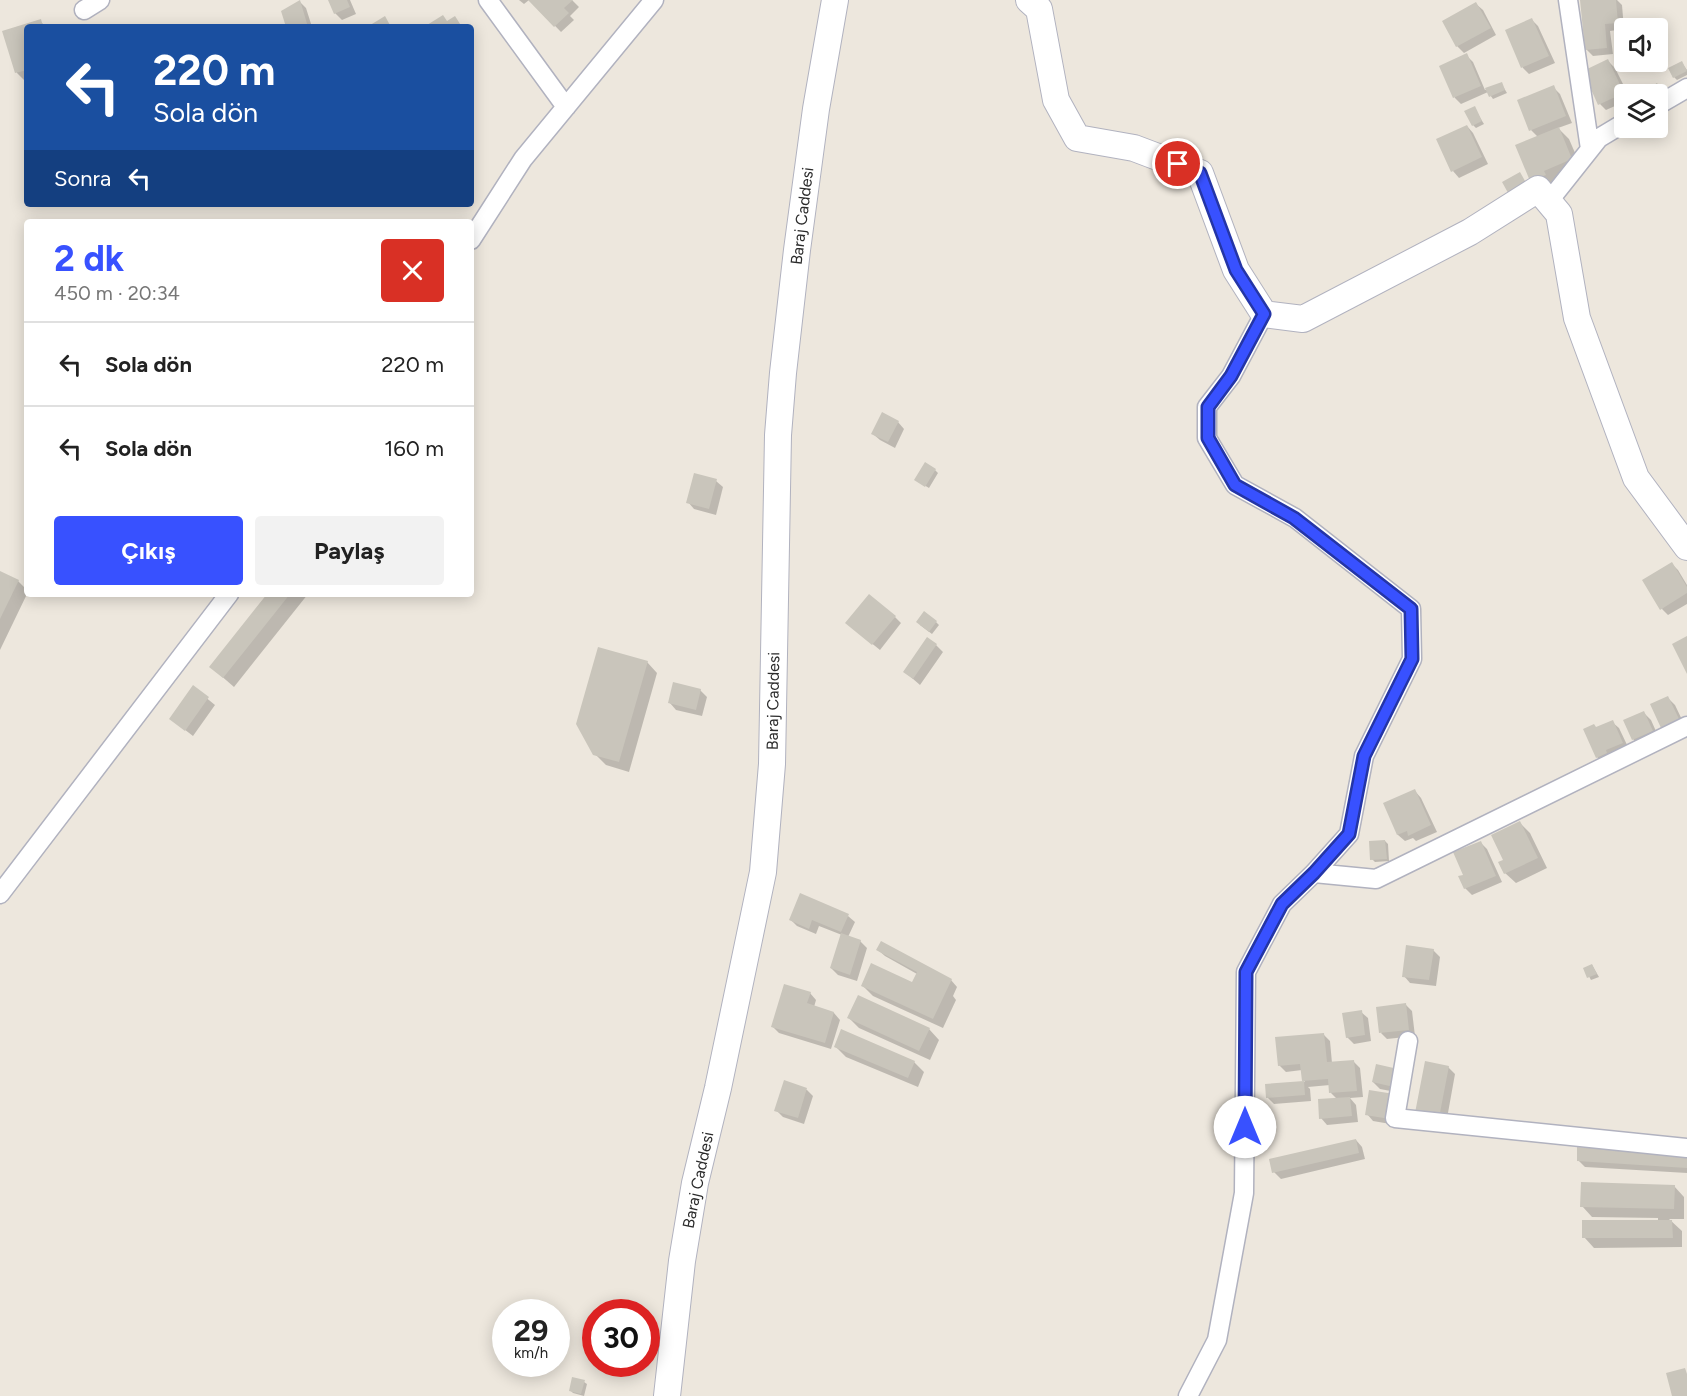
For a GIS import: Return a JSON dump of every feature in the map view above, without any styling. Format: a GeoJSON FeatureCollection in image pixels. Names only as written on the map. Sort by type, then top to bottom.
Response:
{"type":"FeatureCollection","features":[{"type":"Feature","properties":{"kind":"main road","name":"Baraj Caddesi"},"geometry":{"type":"LineString","coordinates":[[667,1396],[682,1261],[695,1183],[718,1088],[763,872],[772,764],[779,424],[783,373],[816,109],[835,0]]}},
{"type":"Feature","properties":{"kind":"main road"},"geometry":{"type":"LineString","coordinates":[[1029,0],[1039,9],[1056,100],[1077,138],[1134,148],[1200,173],[1236,270],[1264,314],[1303,319],[1470,232],[1538,189],[1559,214],[1577,318],[1636,478],[1687,547]]}},
{"type":"Feature","properties":{"kind":"street"},"geometry":{"type":"LineString","coordinates":[[84,10],[100,0]]}},
{"type":"Feature","properties":{"kind":"street"},"geometry":{"type":"LineString","coordinates":[[488,0],[566,107]]}},
{"type":"Feature","properties":{"kind":"street"},"geometry":{"type":"LineString","coordinates":[[474,235],[523,159],[654,0]]}},
{"type":"Feature","properties":{"kind":"street"},"geometry":{"type":"LineString","coordinates":[[1568,0],[1590,149]]}},
{"type":"Feature","properties":{"kind":"street"},"geometry":{"type":"LineString","coordinates":[[1668,99],[1687,88]]}},
{"type":"Feature","properties":{"kind":"street"},"geometry":{"type":"LineString","coordinates":[[1549,201],[1599,138],[1614,129]]}},
{"type":"Feature","properties":{"kind":"street"},"geometry":{"type":"LineString","coordinates":[[1188,1396],[1217,1340],[1244,1193],[1246,972],[1282,904],[1349,834],[1364,756],[1412,659],[1411,609],[1294,518],[1235,485],[1208,438],[1208,407],[1231,376],[1264,314]]}},
{"type":"Feature","properties":{"kind":"street"},"geometry":{"type":"LineString","coordinates":[[0,894],[227,597]]}},
{"type":"Feature","properties":{"kind":"street"},"geometry":{"type":"LineString","coordinates":[[1314,873],[1376,879],[1687,726]]}},
{"type":"Feature","properties":{"kind":"street"},"geometry":{"type":"LineString","coordinates":[[1408,1041],[1395,1118],[1687,1148]]}},
{"type":"Feature","properties":{"kind":"building"},"geometry":{"type":"Polygon","coordinates":[[[300,0],[307,24],[285,24],[281,11],[300,0]]]}},
{"type":"Feature","properties":{"kind":"building"},"geometry":{"type":"Polygon","coordinates":[[[328,0],[347,0],[350,7],[334,14],[328,0]]]}},
{"type":"Feature","properties":{"kind":"building"},"geometry":{"type":"Polygon","coordinates":[[[528,0],[573,0],[564,8],[569,13],[554,27],[528,0]]]}},
{"type":"Feature","properties":{"kind":"building"},"geometry":{"type":"Polygon","coordinates":[[[1580,0],[1616,0],[1618,18],[1614,18],[1614,23],[1605,24],[1607,48],[1585,50],[1580,0]]]}},
{"type":"Feature","properties":{"kind":"building"},"geometry":{"type":"Polygon","coordinates":[[[1476,2],[1491,28],[1456,47],[1442,21],[1476,2]]]}},
{"type":"Feature","properties":{"kind":"building"},"geometry":{"type":"Polygon","coordinates":[[[443,15],[447,21],[455,16],[460,24],[429,24],[443,15]]]}},
{"type":"Feature","properties":{"kind":"building"},"geometry":{"type":"Polygon","coordinates":[[[385,16],[389,24],[372,24],[385,16]]]}},
{"type":"Feature","properties":{"kind":"building"},"geometry":{"type":"Polygon","coordinates":[[[1532,18],[1549,56],[1521,68],[1505,30],[1532,18]]]}},
{"type":"Feature","properties":{"kind":"building"},"geometry":{"type":"Polygon","coordinates":[[[41,19],[42,24],[25,24],[41,19]]]}},
{"type":"Feature","properties":{"kind":"building"},"geometry":{"type":"Polygon","coordinates":[[[24,24],[24,71],[15,73],[2,31],[24,24]]]}},
{"type":"Feature","properties":{"kind":"building"},"geometry":{"type":"Polygon","coordinates":[[[1467,53],[1481,86],[1453,98],[1439,66],[1467,53]]]}},
{"type":"Feature","properties":{"kind":"building"},"geometry":{"type":"Polygon","coordinates":[[[1608,59],[1620,84],[1614,84],[1614,98],[1598,105],[1583,71],[1608,59]]]}},
{"type":"Feature","properties":{"kind":"building"},"geometry":{"type":"Polygon","coordinates":[[[1682,61],[1687,71],[1673,78],[1668,68],[1682,61]]]}},
{"type":"Feature","properties":{"kind":"building"},"geometry":{"type":"Polygon","coordinates":[[[1502,82],[1505,90],[1489,97],[1485,88],[1502,82]]]}},
{"type":"Feature","properties":{"kind":"building"},"geometry":{"type":"Polygon","coordinates":[[[1554,85],[1566,116],[1529,131],[1517,100],[1554,85]]]}},
{"type":"Feature","properties":{"kind":"building"},"geometry":{"type":"Polygon","coordinates":[[[1475,106],[1482,121],[1472,126],[1464,111],[1475,106]]]}},
{"type":"Feature","properties":{"kind":"building"},"geometry":{"type":"Polygon","coordinates":[[[1467,125],[1482,157],[1451,172],[1436,139],[1467,125]]]}},
{"type":"Feature","properties":{"kind":"building"},"geometry":{"type":"Polygon","coordinates":[[[1559,127],[1572,159],[1544,171],[1546,175],[1530,181],[1515,145],[1559,127]]]}},
{"type":"Feature","properties":{"kind":"building"},"geometry":{"type":"Polygon","coordinates":[[[1520,172],[1530,190],[1512,200],[1502,182],[1520,172]]]}},
{"type":"Feature","properties":{"kind":"building"},"geometry":{"type":"Polygon","coordinates":[[[882,412],[899,421],[888,442],[871,434],[882,412]]]}},
{"type":"Feature","properties":{"kind":"building"},"geometry":{"type":"Polygon","coordinates":[[[925,462],[936,469],[925,487],[914,480],[925,462]]]}},
{"type":"Feature","properties":{"kind":"building"},"geometry":{"type":"Polygon","coordinates":[[[694,473],[717,479],[709,509],[686,503],[694,473]]]}},
{"type":"Feature","properties":{"kind":"building"},"geometry":{"type":"Polygon","coordinates":[[[1672,562],[1687,587],[1687,593],[1660,610],[1642,580],[1672,562]]]}},
{"type":"Feature","properties":{"kind":"building"},"geometry":{"type":"Polygon","coordinates":[[[0,571],[19,580],[0,619],[0,571]]]}},
{"type":"Feature","properties":{"kind":"building"},"geometry":{"type":"Polygon","coordinates":[[[869,594],[896,616],[872,645],[845,623],[869,594]]]}},
{"type":"Feature","properties":{"kind":"building"},"geometry":{"type":"Polygon","coordinates":[[[265,597],[288,597],[223,678],[209,667],[265,597]]]}},
{"type":"Feature","properties":{"kind":"building"},"geometry":{"type":"Polygon","coordinates":[[[924,611],[937,621],[929,632],[916,622],[924,611]]]}},
{"type":"Feature","properties":{"kind":"building"},"geometry":{"type":"Polygon","coordinates":[[[1687,636],[1687,674],[1672,644],[1687,636]]]}},
{"type":"Feature","properties":{"kind":"building"},"geometry":{"type":"Polygon","coordinates":[[[927,637],[937,644],[913,679],[903,672],[927,637]]]}},
{"type":"Feature","properties":{"kind":"building"},"geometry":{"type":"Polygon","coordinates":[[[598,647],[648,661],[619,762],[593,755],[576,724],[598,647]]]}},
{"type":"Feature","properties":{"kind":"building"},"geometry":{"type":"Polygon","coordinates":[[[673,682],[701,689],[696,710],[668,703],[673,682]]]}},
{"type":"Feature","properties":{"kind":"building"},"geometry":{"type":"Polygon","coordinates":[[[193,685],[209,697],[185,731],[169,719],[193,685]]]}},
{"type":"Feature","properties":{"kind":"building"},"geometry":{"type":"Polygon","coordinates":[[[1668,696],[1679,719],[1661,728],[1650,704],[1668,696]]]}},
{"type":"Feature","properties":{"kind":"building"},"geometry":{"type":"Polygon","coordinates":[[[1644,711],[1653,731],[1632,740],[1623,720],[1644,711]]]}},
{"type":"Feature","properties":{"kind":"building"},"geometry":{"type":"Polygon","coordinates":[[[1613,720],[1623,743],[1606,750],[1607,753],[1596,758],[1583,729],[1594,724],[1596,727],[1613,720]]]}},
{"type":"Feature","properties":{"kind":"building"},"geometry":{"type":"Polygon","coordinates":[[[1415,789],[1431,825],[1408,836],[1407,831],[1397,835],[1383,803],[1415,789]]]}},
{"type":"Feature","properties":{"kind":"building"},"geometry":{"type":"Polygon","coordinates":[[[1520,821],[1538,858],[1504,874],[1498,862],[1503,860],[1491,835],[1520,821]]]}},
{"type":"Feature","properties":{"kind":"building"},"geometry":{"type":"Polygon","coordinates":[[[1385,840],[1387,859],[1370,860],[1369,841],[1385,840]]]}},
{"type":"Feature","properties":{"kind":"building"},"geometry":{"type":"Polygon","coordinates":[[[1481,841],[1496,876],[1464,889],[1458,876],[1463,875],[1453,852],[1481,841]]]}},
{"type":"Feature","properties":{"kind":"building"},"geometry":{"type":"Polygon","coordinates":[[[800,893],[849,914],[841,932],[812,920],[809,929],[789,920],[800,893]]]}},
{"type":"Feature","properties":{"kind":"building"},"geometry":{"type":"Polygon","coordinates":[[[841,933],[861,940],[850,975],[830,968],[841,933]]]}},
{"type":"Feature","properties":{"kind":"building"},"geometry":{"type":"Polygon","coordinates":[[[881,941],[952,979],[933,1019],[861,986],[871,963],[912,982],[917,972],[876,950],[881,941]]]}},
{"type":"Feature","properties":{"kind":"building"},"geometry":{"type":"Polygon","coordinates":[[[1406,945],[1434,949],[1429,980],[1402,977],[1406,945]]]}},
{"type":"Feature","properties":{"kind":"building"},"geometry":{"type":"Polygon","coordinates":[[[1592,964],[1597,974],[1587,978],[1583,968],[1592,964]]]}},
{"type":"Feature","properties":{"kind":"building"},"geometry":{"type":"Polygon","coordinates":[[[784,984],[811,992],[807,1003],[834,1012],[825,1043],[771,1027],[784,984]]]}},
{"type":"Feature","properties":{"kind":"building"},"geometry":{"type":"Polygon","coordinates":[[[858,995],[930,1028],[919,1051],[847,1018],[858,995]]]}},
{"type":"Feature","properties":{"kind":"building"},"geometry":{"type":"Polygon","coordinates":[[[1406,1003],[1409,1030],[1379,1033],[1376,1007],[1406,1003]]]}},
{"type":"Feature","properties":{"kind":"building"},"geometry":{"type":"Polygon","coordinates":[[[1362,1010],[1365,1035],[1346,1038],[1342,1013],[1362,1010]]]}},
{"type":"Feature","properties":{"kind":"building"},"geometry":{"type":"Polygon","coordinates":[[[841,1029],[915,1061],[908,1078],[834,1047],[841,1029]]]}},
{"type":"Feature","properties":{"kind":"building"},"geometry":{"type":"Polygon","coordinates":[[[1324,1033],[1327,1062],[1354,1060],[1357,1091],[1329,1093],[1328,1079],[1302,1081],[1300,1064],[1278,1066],[1275,1037],[1324,1033]]]}},
{"type":"Feature","properties":{"kind":"building"},"geometry":{"type":"Polygon","coordinates":[[[1425,1061],[1449,1066],[1439,1118],[1415,1113],[1425,1061]]]}},
{"type":"Feature","properties":{"kind":"building"},"geometry":{"type":"Polygon","coordinates":[[[1376,1064],[1398,1069],[1394,1087],[1372,1082],[1376,1064]]]}},
{"type":"Feature","properties":{"kind":"building"},"geometry":{"type":"Polygon","coordinates":[[[784,1080],[807,1088],[798,1118],[774,1111],[784,1080]]]}},
{"type":"Feature","properties":{"kind":"building"},"geometry":{"type":"Polygon","coordinates":[[[1304,1081],[1305,1095],[1266,1098],[1265,1084],[1304,1081]]]}},
{"type":"Feature","properties":{"kind":"building"},"geometry":{"type":"Polygon","coordinates":[[[1369,1090],[1394,1094],[1390,1119],[1365,1115],[1369,1090]]]}},
{"type":"Feature","properties":{"kind":"building"},"geometry":{"type":"Polygon","coordinates":[[[1350,1097],[1352,1116],[1319,1119],[1318,1099],[1350,1097]]]}},
{"type":"Feature","properties":{"kind":"building"},"geometry":{"type":"Polygon","coordinates":[[[1356,1139],[1359,1153],[1272,1173],[1269,1159],[1356,1139]]]}},
{"type":"Feature","properties":{"kind":"building"},"geometry":{"type":"Polygon","coordinates":[[[1577,1147],[1687,1154],[1687,1168],[1577,1161],[1577,1147]]]}},
{"type":"Feature","properties":{"kind":"building"},"geometry":{"type":"Polygon","coordinates":[[[1581,1182],[1675,1185],[1674,1209],[1580,1207],[1581,1182]]]}},
{"type":"Feature","properties":{"kind":"building"},"geometry":{"type":"Polygon","coordinates":[[[1582,1220],[1672,1220],[1673,1238],[1582,1238],[1582,1220]]]}},
{"type":"Feature","properties":{"kind":"building"},"geometry":{"type":"Polygon","coordinates":[[[1685,1368],[1687,1396],[1672,1396],[1666,1373],[1685,1368]]]}},
{"type":"Feature","properties":{"kind":"building"},"geometry":{"type":"Polygon","coordinates":[[[572,1377],[585,1380],[581,1394],[569,1391],[572,1377]]]}},
{"type":"Feature","properties":{"kind":"route"},"geometry":{"type":"LineString","coordinates":[[1178,164],[1200,173],[1236,270],[1264,314],[1231,376],[1208,407],[1208,438],[1235,485],[1294,518],[1411,609],[1412,659],[1364,756],[1349,834],[1282,904],[1246,972],[1245,1127]]}}]}
